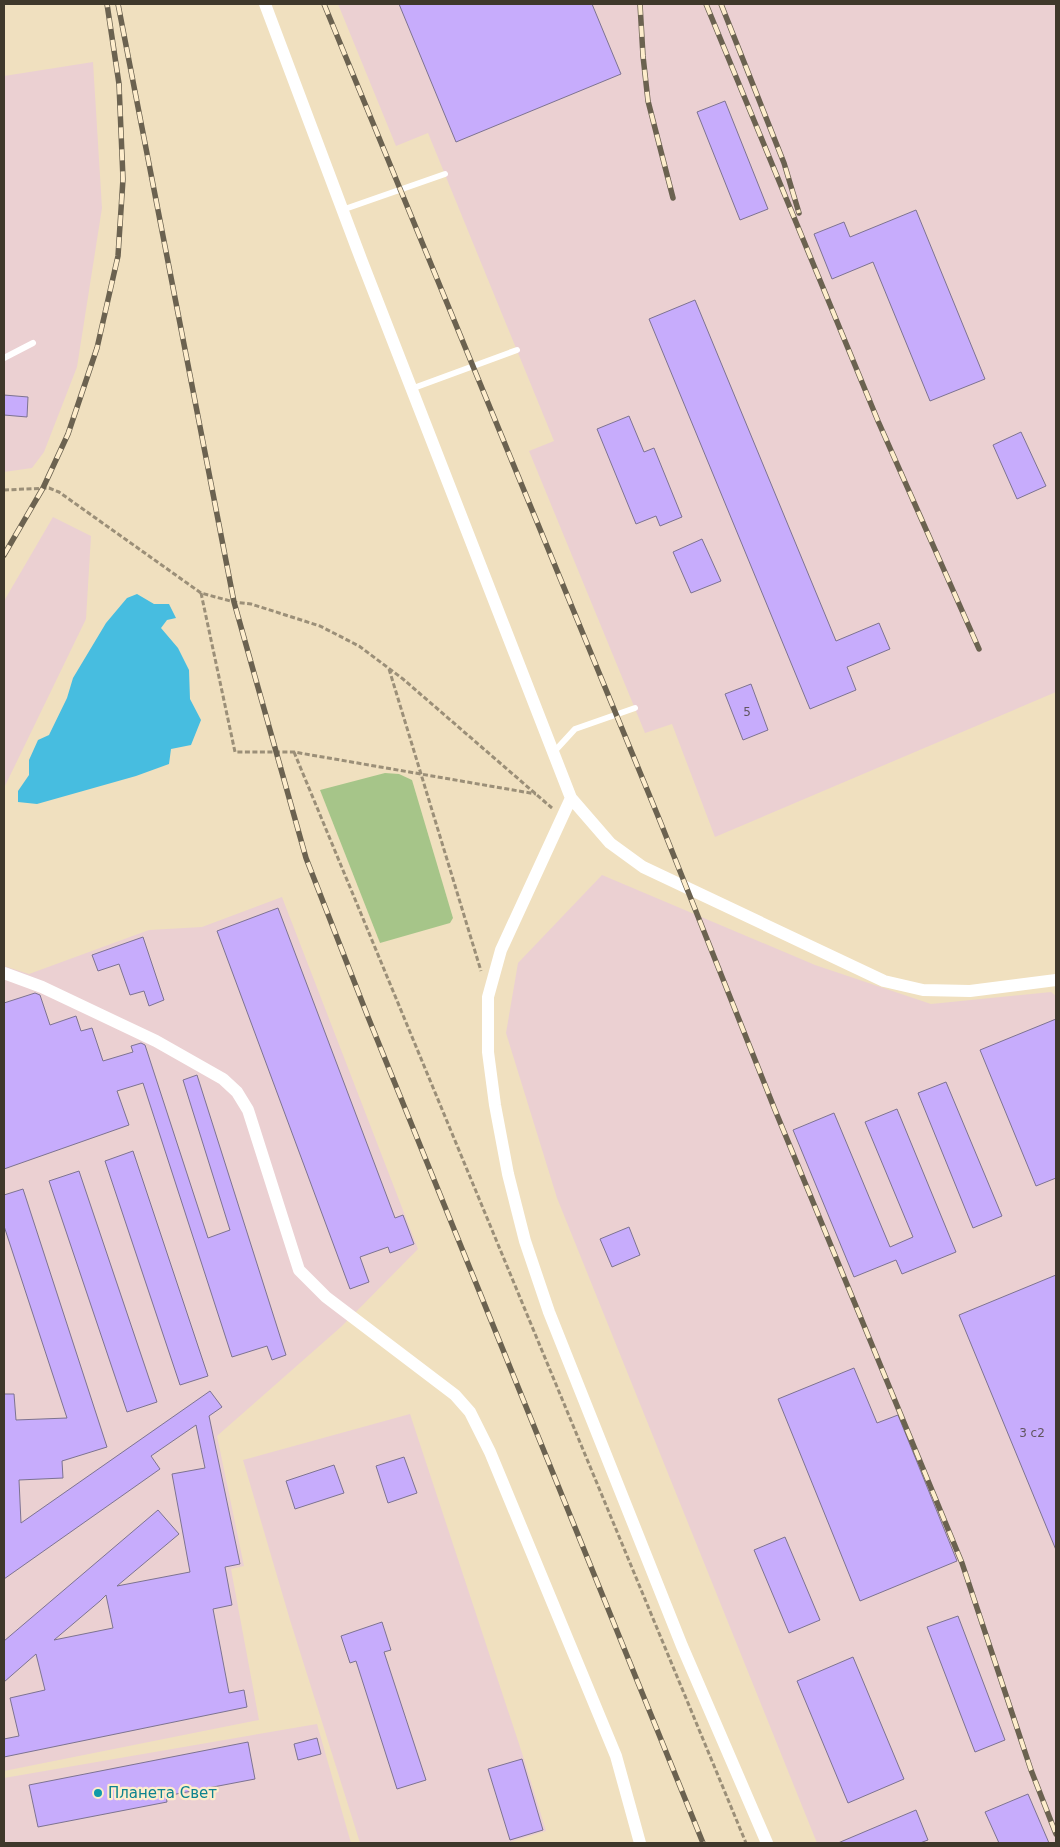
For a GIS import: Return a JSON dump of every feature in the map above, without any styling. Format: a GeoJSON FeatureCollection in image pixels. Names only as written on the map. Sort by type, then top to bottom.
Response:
{"type":"FeatureCollection","features":[{"type":"Feature","properties":{"kind":"street"},"geometry":{"type":"LineString","coordinates":[[265,4],[342,210],[571,798],[610,842],[643,866],[884,981],[923,990],[970,991],[1056,980]]}},
{"type":"Feature","properties":{"kind":"street"},"geometry":{"type":"LineString","coordinates":[[571,798],[501,950],[488,997],[488,1052],[495,1105],[508,1174],[525,1241],[549,1312],[679,1636],[768,1843]]}},
{"type":"Feature","properties":{"kind":"street"},"geometry":{"type":"LineString","coordinates":[[4,973],[42,987],[156,1041],[223,1080],[237,1092],[248,1110],[299,1270],[326,1297],[455,1395],[470,1412],[490,1452],[616,1756],[640,1843]]}},
{"type":"Feature","properties":{"kind":"lane"},"geometry":{"type":"LineString","coordinates":[[342,210],[445,174]]}},
{"type":"Feature","properties":{"kind":"lane"},"geometry":{"type":"LineString","coordinates":[[4,358],[33,343]]}},
{"type":"Feature","properties":{"kind":"lane"},"geometry":{"type":"LineString","coordinates":[[411,389],[517,350]]}},
{"type":"Feature","properties":{"kind":"lane"},"geometry":{"type":"LineString","coordinates":[[553,753],[575,729],[635,708]]}},
{"type":"Feature","properties":{"kind":"path"},"geometry":{"type":"LineString","coordinates":[[4,490],[49,488],[58,492],[201,593],[234,602],[251,604],[320,626],[359,646],[389,668],[562,817]]}},
{"type":"Feature","properties":{"kind":"path"},"geometry":{"type":"LineString","coordinates":[[201,593],[235,752],[294,752],[536,794]]}},
{"type":"Feature","properties":{"kind":"path"},"geometry":{"type":"LineString","coordinates":[[389,668],[488,997]]}},
{"type":"Feature","properties":{"kind":"path"},"geometry":{"type":"LineString","coordinates":[[294,752],[746,1843]]}},
{"type":"Feature","properties":{"kind":"shaded area"},"geometry":{"type":"Polygon","coordinates":[[[338,4],[1056,4],[1056,692],[715,837],[672,724],[645,733],[529,451],[554,441],[428,133],[396,146],[338,4]]]}},
{"type":"Feature","properties":{"kind":"shaded area"},"geometry":{"type":"Polygon","coordinates":[[[93,62],[102,208],[77,367],[44,452],[32,468],[4,472],[4,76],[93,62]]]}},
{"type":"Feature","properties":{"kind":"shaded area"},"geometry":{"type":"Polygon","coordinates":[[[53,517],[91,536],[86,619],[4,788],[4,601],[53,517]]]}},
{"type":"Feature","properties":{"kind":"shaded area"},"geometry":{"type":"Polygon","coordinates":[[[602,875],[815,965],[931,1004],[1051,992],[1056,996],[1056,1843],[817,1843],[557,1198],[506,1033],[518,963],[602,875]]]}},
{"type":"Feature","properties":{"kind":"shaded area"},"geometry":{"type":"Polygon","coordinates":[[[282,897],[418,1249],[342,1326],[217,1436],[244,1566],[231,1569],[259,1720],[4,1771],[4,966],[29,974],[149,930],[202,927],[282,897]]]}},
{"type":"Feature","properties":{"kind":"shaded area"},"geometry":{"type":"Polygon","coordinates":[[[410,1414],[546,1831],[507,1843],[360,1843],[290,1620],[243,1460],[410,1414]]]}},
{"type":"Feature","properties":{"kind":"shaded area"},"geometry":{"type":"Polygon","coordinates":[[[317,1724],[351,1843],[4,1843],[4,1778],[317,1724]]]}},
{"type":"Feature","properties":{"kind":"green space"},"geometry":{"type":"Polygon","coordinates":[[[385,773],[399,774],[412,780],[453,918],[450,923],[380,943],[320,790],[385,773]]]}},
{"type":"Feature","properties":{"kind":"water"},"geometry":{"type":"Polygon","coordinates":[[[137,594],[154,604],[169,604],[176,618],[167,620],[161,628],[178,648],[189,670],[190,699],[201,720],[191,745],[171,749],[169,764],[136,776],[37,804],[18,802],[18,791],[29,775],[29,760],[38,740],[49,735],[67,698],[73,678],[106,623],[127,598],[137,594]]]}},
{"type":"Feature","properties":{"kind":"building"},"geometry":{"type":"Polygon","coordinates":[[[399,4],[592,4],[621,74],[456,142],[399,4]]]}},
{"type":"Feature","properties":{"kind":"building"},"geometry":{"type":"Polygon","coordinates":[[[725,101],[768,209],[740,220],[697,112],[725,101]]]}},
{"type":"Feature","properties":{"kind":"building"},"geometry":{"type":"Polygon","coordinates":[[[916,210],[985,379],[930,401],[873,262],[832,279],[814,234],[844,222],[850,237],[916,210]]]}},
{"type":"Feature","properties":{"kind":"building"},"geometry":{"type":"Polygon","coordinates":[[[695,300],[836,641],[879,623],[890,649],[847,667],[856,690],[810,709],[649,319],[695,300]]]}},
{"type":"Feature","properties":{"kind":"building"},"geometry":{"type":"Polygon","coordinates":[[[4,395],[28,397],[27,417],[4,415],[4,395]]]}},
{"type":"Feature","properties":{"kind":"building"},"geometry":{"type":"Polygon","coordinates":[[[629,416],[644,452],[654,448],[682,517],[660,526],[656,516],[636,524],[597,429],[629,416]]]}},
{"type":"Feature","properties":{"kind":"building"},"geometry":{"type":"Polygon","coordinates":[[[1021,432],[1046,486],[1017,499],[993,445],[1021,432]]]}},
{"type":"Feature","properties":{"kind":"building"},"geometry":{"type":"Polygon","coordinates":[[[702,539],[721,581],[691,593],[673,552],[702,539]]]}},
{"type":"Feature","properties":{"kind":"building"},"geometry":{"type":"Polygon","coordinates":[[[751,684],[768,730],[743,740],[725,694],[751,684]]]}},
{"type":"Feature","properties":{"kind":"building"},"geometry":{"type":"Polygon","coordinates":[[[278,908],[395,1218],[403,1215],[414,1244],[390,1253],[388,1247],[360,1257],[369,1282],[350,1289],[217,931],[278,908]]]}},
{"type":"Feature","properties":{"kind":"building"},"geometry":{"type":"Polygon","coordinates":[[[143,937],[164,1000],[149,1006],[144,991],[130,995],[119,964],[98,971],[92,955],[143,937]]]}},
{"type":"Feature","properties":{"kind":"building"},"geometry":{"type":"Polygon","coordinates":[[[35,993],[40,995],[50,1025],[76,1016],[81,1031],[92,1028],[103,1061],[133,1052],[131,1046],[141,1043],[145,1045],[208,1238],[230,1230],[183,1080],[197,1075],[286,1355],[272,1360],[267,1346],[232,1357],[143,1083],[117,1091],[129,1125],[4,1169],[4,1003],[35,993]]]}},
{"type":"Feature","properties":{"kind":"building"},"geometry":{"type":"Polygon","coordinates":[[[1056,1019],[1056,1178],[1036,1186],[980,1050],[1056,1019]]]}},
{"type":"Feature","properties":{"kind":"building"},"geometry":{"type":"Polygon","coordinates":[[[946,1082],[1002,1216],[973,1228],[918,1093],[946,1082]]]}},
{"type":"Feature","properties":{"kind":"building"},"geometry":{"type":"Polygon","coordinates":[[[897,1109],[956,1252],[902,1274],[896,1260],[854,1277],[793,1130],[834,1113],[890,1247],[913,1237],[865,1122],[897,1109]]]}},
{"type":"Feature","properties":{"kind":"building"},"geometry":{"type":"Polygon","coordinates":[[[133,1151],[208,1376],[180,1385],[105,1161],[133,1151]]]}},
{"type":"Feature","properties":{"kind":"building"},"geometry":{"type":"Polygon","coordinates":[[[79,1171],[157,1402],[127,1412],[49,1181],[79,1171]]]}},
{"type":"Feature","properties":{"kind":"building"},"geometry":{"type":"Polygon","coordinates":[[[23,1189],[107,1447],[62,1461],[63,1478],[19,1480],[21,1523],[210,1391],[222,1407],[209,1416],[240,1564],[225,1567],[232,1605],[213,1609],[229,1693],[244,1690],[247,1707],[4,1757],[4,1739],[19,1736],[10,1698],[45,1690],[36,1654],[4,1682],[4,1641],[158,1510],[179,1534],[117,1586],[190,1572],[172,1474],[205,1468],[196,1425],[151,1456],[160,1469],[4,1579],[4,1394],[14,1394],[16,1420],[67,1418],[4,1226],[4,1195],[23,1189]],[[106,1595],[54,1640],[113,1628],[106,1595]]]}},
{"type":"Feature","properties":{"kind":"building"},"geometry":{"type":"Polygon","coordinates":[[[629,1227],[640,1255],[612,1267],[600,1239],[629,1227]]]}},
{"type":"Feature","properties":{"kind":"building"},"geometry":{"type":"Polygon","coordinates":[[[1056,1275],[1056,1550],[959,1315],[1056,1275]]]}},
{"type":"Feature","properties":{"kind":"building"},"geometry":{"type":"Polygon","coordinates":[[[854,1368],[877,1423],[898,1415],[957,1561],[860,1601],[778,1399],[854,1368]]]}},
{"type":"Feature","properties":{"kind":"building"},"geometry":{"type":"Polygon","coordinates":[[[404,1457],[417,1493],[388,1503],[376,1466],[404,1457]]]}},
{"type":"Feature","properties":{"kind":"building"},"geometry":{"type":"Polygon","coordinates":[[[334,1465],[344,1493],[295,1509],[286,1481],[334,1465]]]}},
{"type":"Feature","properties":{"kind":"building"},"geometry":{"type":"Polygon","coordinates":[[[785,1537],[820,1620],[789,1633],[754,1550],[785,1537]]]}},
{"type":"Feature","properties":{"kind":"building"},"geometry":{"type":"Polygon","coordinates":[[[958,1616],[1005,1740],[975,1752],[927,1627],[958,1616]]]}},
{"type":"Feature","properties":{"kind":"building"},"geometry":{"type":"Polygon","coordinates":[[[382,1622],[391,1650],[384,1652],[426,1780],[397,1789],[356,1661],[350,1663],[341,1636],[382,1622]]]}},
{"type":"Feature","properties":{"kind":"building"},"geometry":{"type":"Polygon","coordinates":[[[853,1657],[904,1779],[848,1803],[797,1681],[853,1657]]]}},
{"type":"Feature","properties":{"kind":"building"},"geometry":{"type":"Polygon","coordinates":[[[317,1738],[321,1754],[298,1760],[294,1744],[317,1738]]]}},
{"type":"Feature","properties":{"kind":"building","name":"Планета Свет"},"geometry":{"type":"Polygon","coordinates":[[[248,1742],[255,1779],[166,1796],[167,1802],[38,1827],[29,1785],[248,1742]]]}},
{"type":"Feature","properties":{"kind":"building"},"geometry":{"type":"Polygon","coordinates":[[[522,1759],[543,1830],[510,1840],[488,1769],[522,1759]]]}},
{"type":"Feature","properties":{"kind":"building"},"geometry":{"type":"Polygon","coordinates":[[[1028,1794],[1049,1843],[999,1843],[985,1812],[1028,1794]]]}},
{"type":"Feature","properties":{"kind":"building"},"geometry":{"type":"Polygon","coordinates":[[[916,1810],[928,1840],[920,1843],[838,1843],[916,1810]]]}},
{"type":"Feature","properties":{"kind":"railway"},"geometry":{"type":"LineString","coordinates":[[4,555],[43,488],[68,434],[97,348],[118,256],[123,179],[119,84],[107,4]]}},
{"type":"Feature","properties":{"kind":"railway"},"geometry":{"type":"LineString","coordinates":[[118,4],[234,602],[306,858],[368,1017],[703,1843]]}},
{"type":"Feature","properties":{"kind":"railway"},"geometry":{"type":"LineString","coordinates":[[324,4],[660,821],[775,1110],[962,1563],[1031,1770],[1056,1834]]}},
{"type":"Feature","properties":{"kind":"railway"},"geometry":{"type":"LineString","coordinates":[[640,4],[648,101],[673,198]]}},
{"type":"Feature","properties":{"kind":"railway"},"geometry":{"type":"LineString","coordinates":[[706,4],[878,421],[979,649]]}},
{"type":"Feature","properties":{"kind":"railway"},"geometry":{"type":"LineString","coordinates":[[721,4],[784,163],[799,213]]}},
{"type":"Feature","properties":{"kind":"place","name":"Планета Свет"},"geometry":{"type":"Point","coordinates":[98,1793]}}]}
